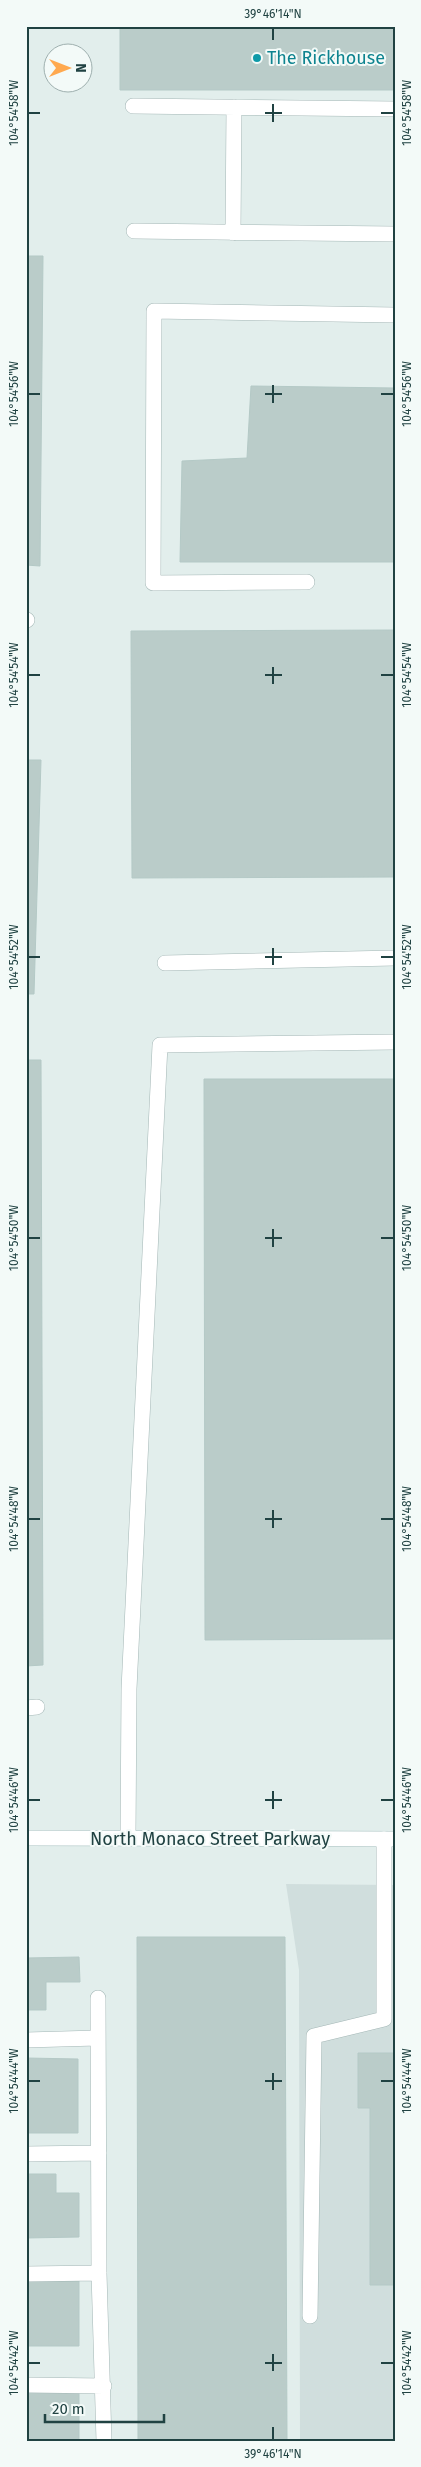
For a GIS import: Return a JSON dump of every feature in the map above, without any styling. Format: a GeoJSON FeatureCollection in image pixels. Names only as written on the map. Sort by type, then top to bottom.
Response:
{"type":"FeatureCollection","features":[{"type":"Feature","properties":{"kind":"street"},"geometry":{"type":"LineString","coordinates":[[133,106],[395,109]]}},
{"type":"Feature","properties":{"kind":"street"},"geometry":{"type":"LineString","coordinates":[[233,232],[234,108]]}},
{"type":"Feature","properties":{"kind":"street"},"geometry":{"type":"LineString","coordinates":[[134,232],[395,234]]}},
{"type":"Feature","properties":{"kind":"street"},"geometry":{"type":"LineString","coordinates":[[307,582],[153,583],[154,312],[395,315]]}},
{"type":"Feature","properties":{"kind":"street"},"geometry":{"type":"LineString","coordinates":[[165,963],[395,958]]}},
{"type":"Feature","properties":{"kind":"street"},"geometry":{"type":"LineString","coordinates":[[128,1838],[130,1679],[160,1045],[395,1042]]}},
{"type":"Feature","properties":{"kind":"street","name":"North Monaco Street Parkway"},"geometry":{"type":"LineString","coordinates":[[26,1838],[389,1839]]}},
{"type":"Feature","properties":{"kind":"street"},"geometry":{"type":"LineString","coordinates":[[310,2316],[314,2036],[384,2019],[389,1839]]}},
{"type":"Feature","properties":{"kind":"street"},"geometry":{"type":"LineString","coordinates":[[98,1998],[99,2273],[104,2386],[104,2441]]}},
{"type":"Feature","properties":{"kind":"street"},"geometry":{"type":"LineString","coordinates":[[26,2040],[97,2038]]}},
{"type":"Feature","properties":{"kind":"street"},"geometry":{"type":"LineString","coordinates":[[26,2154],[99,2153]]}},
{"type":"Feature","properties":{"kind":"street"},"geometry":{"type":"LineString","coordinates":[[26,2274],[99,2273]]}},
{"type":"Feature","properties":{"kind":"street"},"geometry":{"type":"LineString","coordinates":[[26,2385],[104,2386]]}},
{"type":"Feature","properties":{"kind":"shaded area"},"geometry":{"type":"Polygon","coordinates":[[[286,1884],[395,1885],[395,2441],[300,2441],[299,1970],[286,1884]]]}},
{"type":"Feature","properties":{"kind":"building","name":"The Rickhouse"},"geometry":{"type":"Polygon","coordinates":[[[120,26],[395,26],[395,90],[120,90],[120,26]]]}},
{"type":"Feature","properties":{"kind":"building"},"geometry":{"type":"Polygon","coordinates":[[[26,256],[43,256],[40,566],[26,565],[26,256]]]}},
{"type":"Feature","properties":{"kind":"building"},"geometry":{"type":"Polygon","coordinates":[[[251,386],[395,388],[395,562],[180,562],[182,461],[247,458],[251,386]]]}},
{"type":"Feature","properties":{"kind":"building"},"geometry":{"type":"Polygon","coordinates":[[[395,630],[395,877],[132,878],[131,631],[395,630]]]}},
{"type":"Feature","properties":{"kind":"building"},"geometry":{"type":"Polygon","coordinates":[[[26,760],[41,760],[34,994],[26,994],[26,760]]]}},
{"type":"Feature","properties":{"kind":"building"},"geometry":{"type":"Polygon","coordinates":[[[26,1060],[41,1060],[43,1665],[26,1666],[26,1060]]]}},
{"type":"Feature","properties":{"kind":"building"},"geometry":{"type":"Polygon","coordinates":[[[204,1079],[395,1079],[395,1639],[205,1640],[204,1079]]]}},
{"type":"Feature","properties":{"kind":"building"},"geometry":{"type":"Polygon","coordinates":[[[137,1937],[285,1937],[287,2441],[138,2441],[137,1937]]]}},
{"type":"Feature","properties":{"kind":"building"},"geometry":{"type":"Polygon","coordinates":[[[79,1957],[80,1982],[46,1982],[46,2010],[26,2010],[26,1958],[79,1957]]]}},
{"type":"Feature","properties":{"kind":"building"},"geometry":{"type":"Polygon","coordinates":[[[358,2053],[395,2053],[395,2285],[370,2285],[370,2108],[358,2108],[358,2053]]]}},
{"type":"Feature","properties":{"kind":"building"},"geometry":{"type":"Polygon","coordinates":[[[26,2058],[78,2059],[78,2133],[26,2133],[26,2058]]]}},
{"type":"Feature","properties":{"kind":"building"},"geometry":{"type":"Polygon","coordinates":[[[26,2174],[56,2174],[56,2193],[79,2193],[79,2237],[26,2238],[26,2174]]]}},
{"type":"Feature","properties":{"kind":"building"},"geometry":{"type":"Polygon","coordinates":[[[26,2281],[79,2281],[79,2346],[26,2346],[26,2281]]]}},
{"type":"Feature","properties":{"kind":"building"},"geometry":{"type":"Polygon","coordinates":[[[26,2391],[79,2392],[79,2441],[26,2441],[26,2391]]]}},
{"type":"Feature","properties":{"kind":"place","name":"The Rickhouse"},"geometry":{"type":"Point","coordinates":[257,58]}}]}
